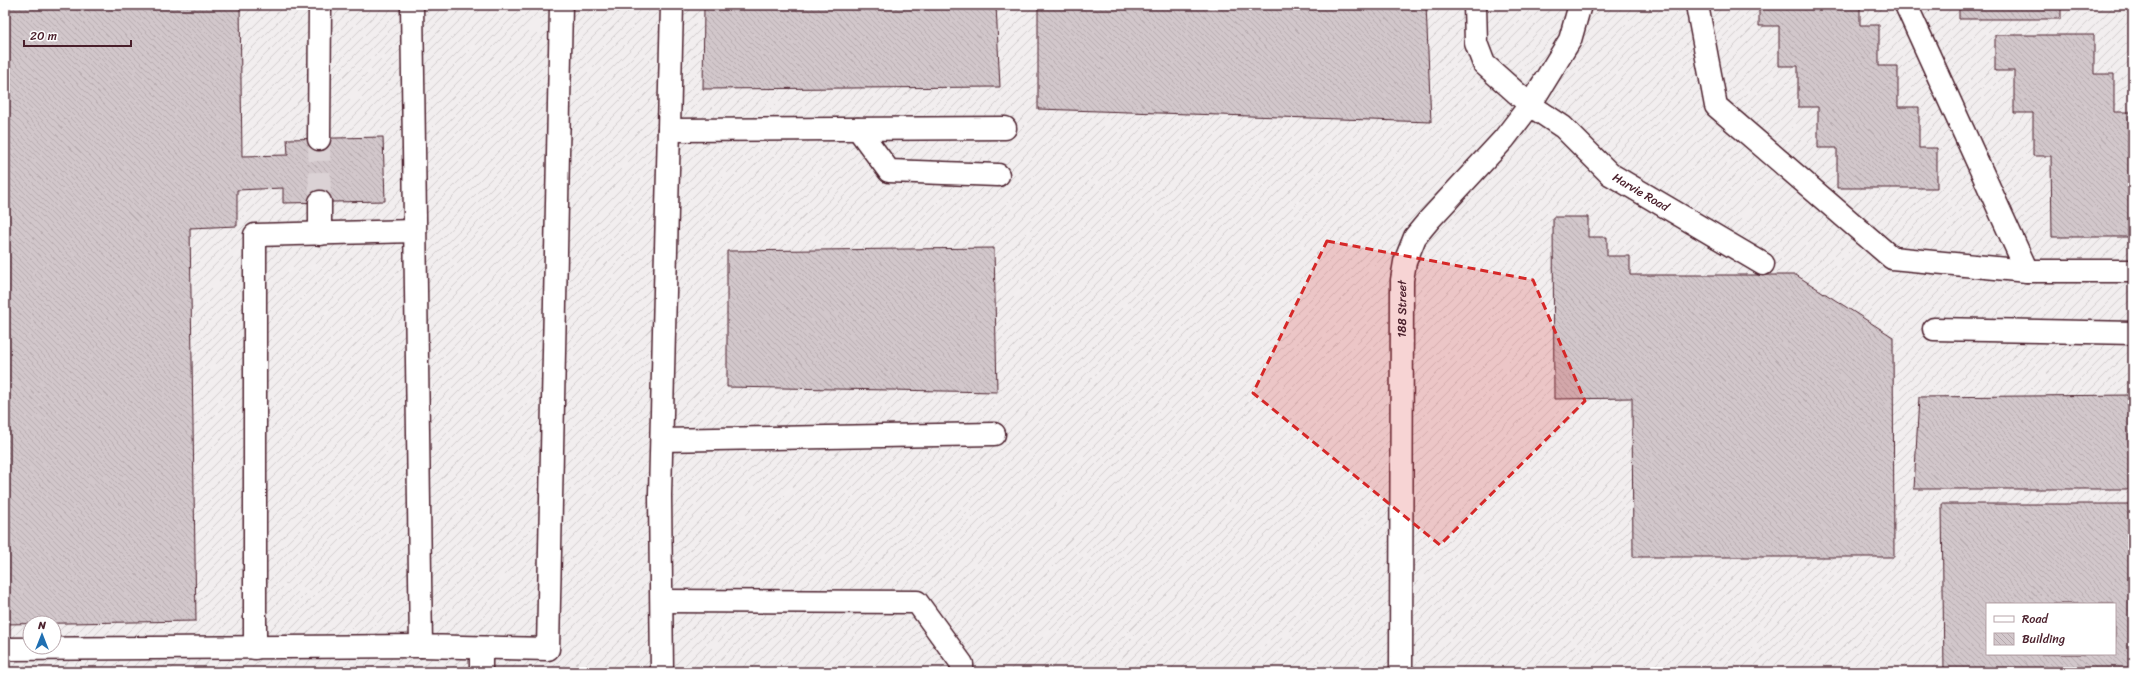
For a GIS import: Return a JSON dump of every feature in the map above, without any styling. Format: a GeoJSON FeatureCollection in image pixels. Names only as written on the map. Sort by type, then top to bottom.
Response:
{"type":"FeatureCollection","features":[{"type":"Feature","properties":{"kind":"street"},"geometry":{"type":"LineString","coordinates":[[319,138],[320,5]]}},
{"type":"Feature","properties":{"kind":"street"},"geometry":{"type":"LineString","coordinates":[[412,5],[421,646]]}},
{"type":"Feature","properties":{"kind":"street"},"geometry":{"type":"LineString","coordinates":[[5,649],[421,646],[548,649],[561,5]]}},
{"type":"Feature","properties":{"kind":"street"},"geometry":{"type":"LineString","coordinates":[[662,672],[660,495],[672,5]]}},
{"type":"Feature","properties":{"kind":"street","name":"Harvie Road"},"geometry":{"type":"LineString","coordinates":[[1474,5],[1476,43],[1484,64],[1530,105],[1563,127],[1610,174],[1763,264]]}},
{"type":"Feature","properties":{"kind":"street","name":"188 Street"},"geometry":{"type":"LineString","coordinates":[[1401,672],[1402,280],[1405,262],[1415,237],[1428,220],[1504,139],[1530,105],[1570,40],[1580,5]]}},
{"type":"Feature","properties":{"kind":"street"},"geometry":{"type":"LineString","coordinates":[[1697,5],[1716,106],[1892,258],[2027,271],[2133,271]]}},
{"type":"Feature","properties":{"kind":"street"},"geometry":{"type":"LineString","coordinates":[[1906,5],[2027,271]]}},
{"type":"Feature","properties":{"kind":"street"},"geometry":{"type":"LineString","coordinates":[[669,130],[1005,128]]}},
{"type":"Feature","properties":{"kind":"street"},"geometry":{"type":"LineString","coordinates":[[858,129],[889,171],[998,175]]}},
{"type":"Feature","properties":{"kind":"street"},"geometry":{"type":"LineString","coordinates":[[320,202],[320,234]]}},
{"type":"Feature","properties":{"kind":"street"},"geometry":{"type":"LineString","coordinates":[[255,648],[255,235],[415,231]]}},
{"type":"Feature","properties":{"kind":"street"},"geometry":{"type":"LineString","coordinates":[[1934,329],[2133,333]]}},
{"type":"Feature","properties":{"kind":"street"},"geometry":{"type":"LineString","coordinates":[[662,440],[994,434]]}},
{"type":"Feature","properties":{"kind":"street"},"geometry":{"type":"LineString","coordinates":[[662,601],[917,602],[962,664],[962,672]]}},
{"type":"Feature","properties":{"kind":"street"},"geometry":{"type":"LineString","coordinates":[[481,648],[481,672]]}},
{"type":"Feature","properties":{"kind":"highlighted area"},"geometry":{"type":"Polygon","coordinates":[[[1327,241],[1533,280],[1585,401],[1440,545],[1253,393],[1327,241]]]}},
{"type":"Feature","properties":{"kind":"shaded area"},"geometry":{"type":"Polygon","coordinates":[[[5,5],[2133,5],[2133,672],[5,672],[5,5]]]}},
{"type":"Feature","properties":{"kind":"building"},"geometry":{"type":"Polygon","coordinates":[[[5,5],[240,5],[242,156],[288,155],[287,139],[383,137],[385,201],[283,203],[283,188],[237,190],[237,226],[190,228],[196,621],[62,623],[62,615],[22,615],[22,624],[5,624],[5,5]]]}},
{"type":"Feature","properties":{"kind":"building"},"geometry":{"type":"Polygon","coordinates":[[[704,5],[996,5],[1000,87],[703,89],[704,5]]]}},
{"type":"Feature","properties":{"kind":"building"},"geometry":{"type":"Polygon","coordinates":[[[1038,5],[1426,5],[1431,122],[1038,109],[1038,5]]]}},
{"type":"Feature","properties":{"kind":"building"},"geometry":{"type":"Polygon","coordinates":[[[1759,5],[1860,5],[1860,25],[1879,25],[1879,66],[1898,66],[1898,107],[1919,107],[1919,148],[1937,148],[1937,188],[1837,188],[1837,148],[1818,148],[1818,107],[1798,107],[1798,66],[1779,66],[1779,26],[1759,26],[1759,5]]]}},
{"type":"Feature","properties":{"kind":"building"},"geometry":{"type":"Polygon","coordinates":[[[1959,5],[2061,5],[2061,19],[1959,19],[1959,5]]]}},
{"type":"Feature","properties":{"kind":"building"},"geometry":{"type":"Polygon","coordinates":[[[1995,35],[2094,35],[2094,74],[2114,74],[2114,112],[2133,112],[2133,237],[2052,237],[2051,156],[2033,156],[2033,113],[2014,113],[2014,71],[1995,71],[1995,35]]]}},
{"type":"Feature","properties":{"kind":"building"},"geometry":{"type":"Polygon","coordinates":[[[1553,217],[1588,217],[1588,237],[1607,237],[1607,256],[1630,256],[1630,275],[1796,275],[1893,337],[1894,557],[1633,557],[1632,398],[1554,399],[1553,217]]]}},
{"type":"Feature","properties":{"kind":"building"},"geometry":{"type":"Polygon","coordinates":[[[994,248],[997,392],[727,387],[727,251],[994,248]]]}},
{"type":"Feature","properties":{"kind":"building"},"geometry":{"type":"Polygon","coordinates":[[[2133,395],[2133,489],[1914,489],[1919,397],[2133,395]]]}},
{"type":"Feature","properties":{"kind":"building"},"geometry":{"type":"Polygon","coordinates":[[[1942,504],[2133,504],[2133,672],[1944,672],[1942,504]]]}},
{"type":"Feature","properties":{"kind":"tunnel"},"geometry":{"type":"LineString","coordinates":[[319,139],[320,202]]}}]}
